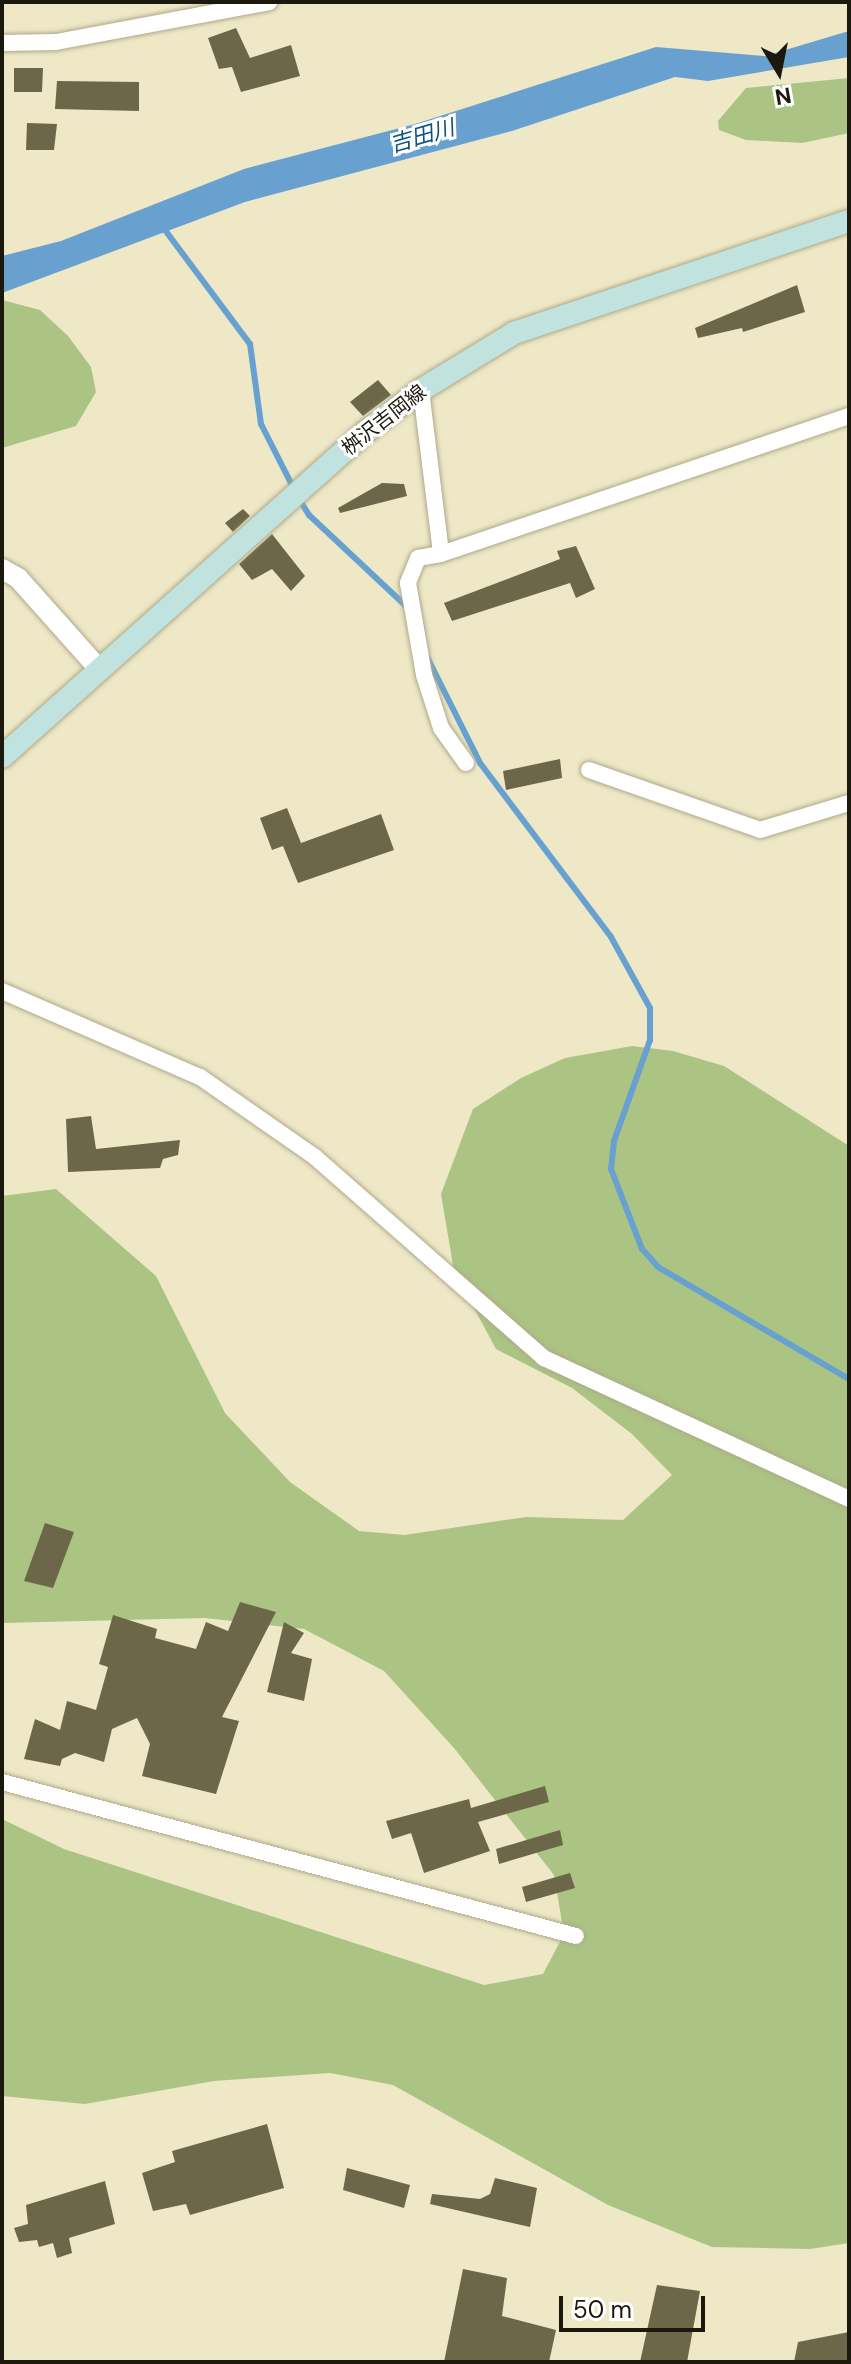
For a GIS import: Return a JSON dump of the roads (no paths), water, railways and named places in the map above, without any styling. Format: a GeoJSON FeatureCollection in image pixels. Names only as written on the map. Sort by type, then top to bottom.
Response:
{"type":"FeatureCollection","features":[{"type":"Feature","properties":{"kind":"main road","name":"桝沢吉岡線"},"geometry":{"type":"LineString","coordinates":[[2,757],[307,484],[421,390],[514,333],[849,221]]}},
{"type":"Feature","properties":{"kind":"street"},"geometry":{"type":"LineString","coordinates":[[2,43],[56,42],[269,2]]}},
{"type":"Feature","properties":{"kind":"street"},"geometry":{"type":"LineString","coordinates":[[421,390],[441,554]]}},
{"type":"Feature","properties":{"kind":"street"},"geometry":{"type":"LineString","coordinates":[[466,763],[441,728],[424,675],[408,583],[418,558],[441,554],[849,416]]}},
{"type":"Feature","properties":{"kind":"street"},"geometry":{"type":"LineString","coordinates":[[2,569],[18,578],[100,670]]}},
{"type":"Feature","properties":{"kind":"street"},"geometry":{"type":"LineString","coordinates":[[589,770],[760,830],[849,803]]}},
{"type":"Feature","properties":{"kind":"street"},"geometry":{"type":"LineString","coordinates":[[2,991],[200,1077],[315,1157],[544,1358],[849,1499]]}},
{"type":"Feature","properties":{"kind":"street"},"geometry":{"type":"LineString","coordinates":[[2,1782],[576,1936]]}},
{"type":"Feature","properties":{"kind":"water","name":"吉田川"},"geometry":{"type":"Polygon","coordinates":[[[849,31],[849,57],[708,81],[675,77],[512,131],[245,202],[2,293],[2,256],[61,241],[244,169],[415,124],[656,47],[765,56],[849,31]]]}},
{"type":"Feature","properties":{"kind":"waterway"},"geometry":{"type":"LineString","coordinates":[[162,226],[250,344],[261,424],[294,489]]}},
{"type":"Feature","properties":{"kind":"waterway"},"geometry":{"type":"LineString","coordinates":[[299,499],[309,515],[406,606]]}},
{"type":"Feature","properties":{"kind":"waterway"},"geometry":{"type":"LineString","coordinates":[[427,657],[480,763],[611,937],[650,1008],[650,1040],[614,1141],[611,1169],[642,1249],[658,1267],[849,1379]]}}]}
